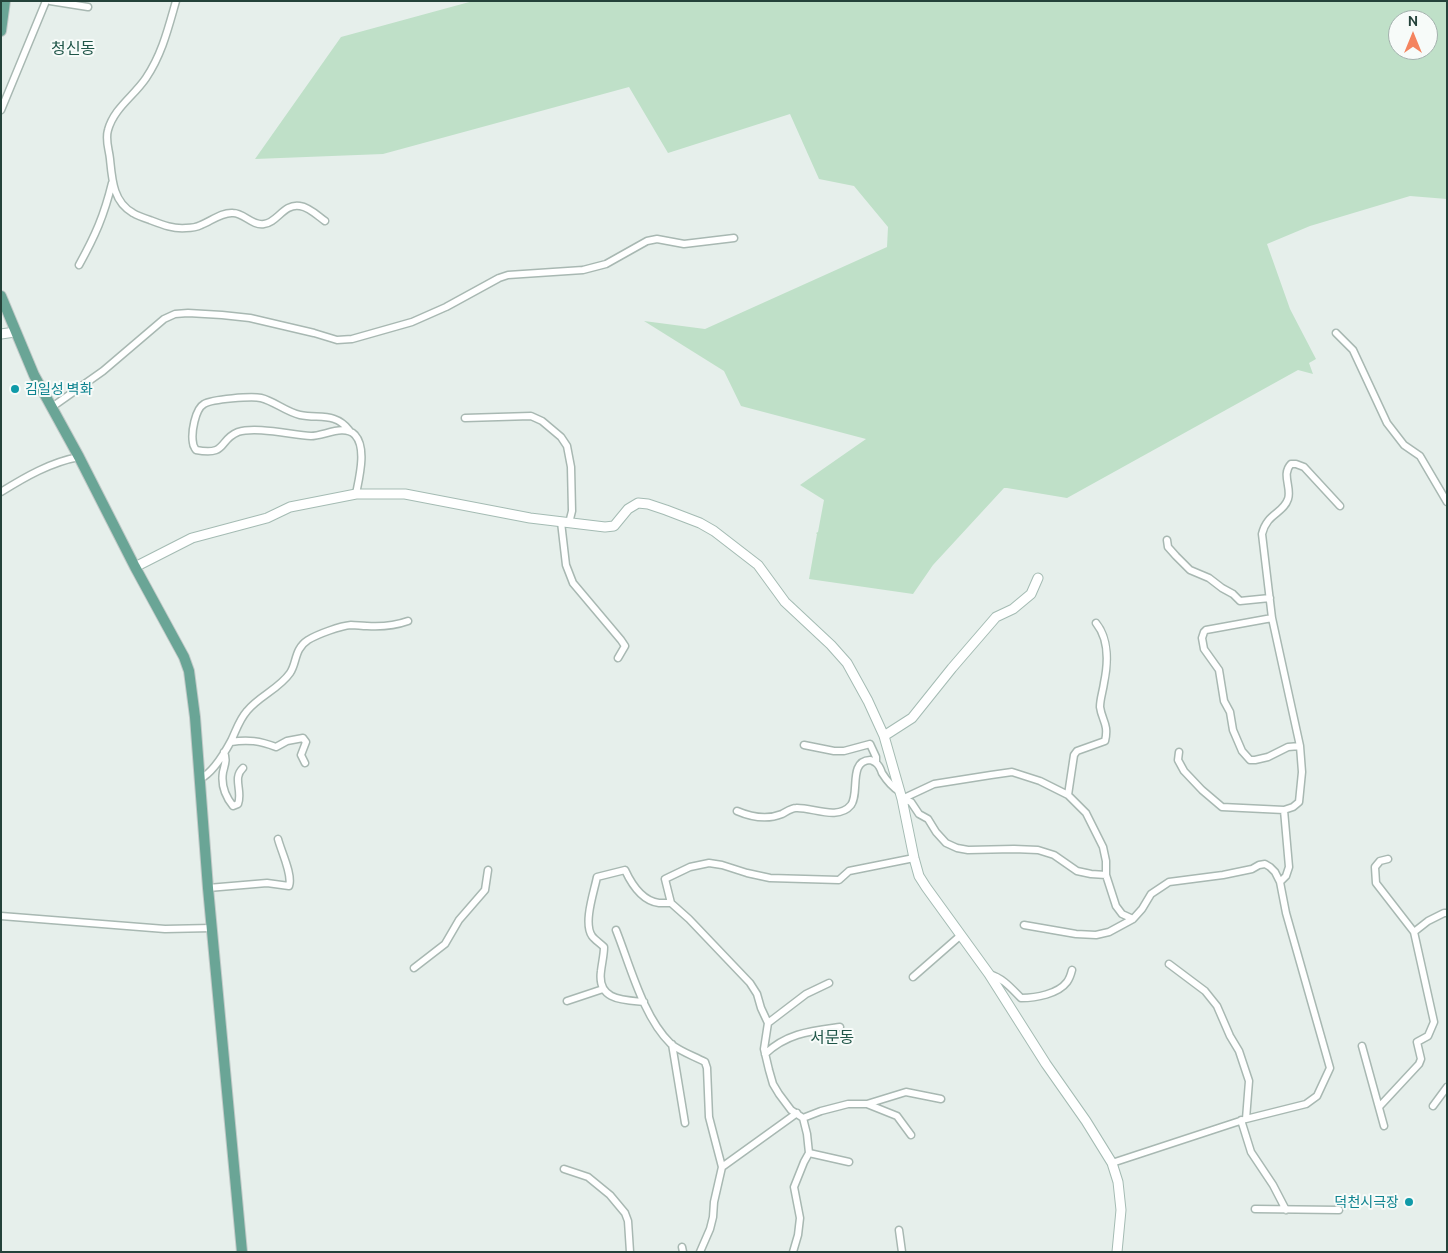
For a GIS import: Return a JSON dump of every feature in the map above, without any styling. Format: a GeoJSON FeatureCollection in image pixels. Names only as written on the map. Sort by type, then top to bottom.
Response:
{"type":"FeatureCollection","features":[{"type":"Feature","properties":{"kind":"main road"},"geometry":{"type":"LineString","coordinates":[[1,31],[5,1]]}},
{"type":"Feature","properties":{"kind":"main road"},"geometry":{"type":"LineString","coordinates":[[1,296],[34,376],[79,457],[135,567],[184,657],[189,671],[195,717],[208,888],[242,1252]]}},
{"type":"Feature","properties":{"kind":"street"},"geometry":{"type":"LineString","coordinates":[[1,110],[48,1],[88,7]]}},
{"type":"Feature","properties":{"kind":"street"},"geometry":{"type":"LineString","coordinates":[[176,1],[167,36],[158,58],[145,80],[126,100],[108,128],[106,137],[112,182],[120,202],[131,212],[170,228],[199,226],[227,213],[235,212],[256,224],[265,224],[291,207],[299,206],[308,209],[325,222]]}},
{"type":"Feature","properties":{"kind":"street"},"geometry":{"type":"LineString","coordinates":[[78,265],[98,231],[112,182]]}},
{"type":"Feature","properties":{"kind":"street"},"geometry":{"type":"LineString","coordinates":[[52,408],[103,371],[164,319],[175,314],[200,313],[250,318],[337,340],[352,339],[412,322],[508,275],[583,270],[606,264],[647,241],[657,239],[684,244],[734,238]]}},
{"type":"Feature","properties":{"kind":"street"},"geometry":{"type":"LineString","coordinates":[[1,334],[16,332]]}},
{"type":"Feature","properties":{"kind":"street"},"geometry":{"type":"LineString","coordinates":[[1336,333],[1353,350],[1387,423],[1404,446],[1420,456],[1447,502]]}},
{"type":"Feature","properties":{"kind":"street"},"geometry":{"type":"LineString","coordinates":[[349,430],[313,436],[272,431],[239,432],[231,437],[221,448],[211,452],[196,450],[193,443],[196,414],[205,403],[247,397],[261,398],[300,415],[326,416],[345,425],[356,436],[362,452],[356,494]]}},
{"type":"Feature","properties":{"kind":"street"},"geometry":{"type":"LineString","coordinates":[[466,418],[531,416],[561,437],[567,446],[572,482],[572,511],[565,523],[566,565],[573,583],[625,646],[618,658]]}},
{"type":"Feature","properties":{"kind":"street"},"geometry":{"type":"LineString","coordinates":[[1,492],[24,478],[64,460],[79,457]]}},
{"type":"Feature","properties":{"kind":"street"},"geometry":{"type":"LineString","coordinates":[[1178,752],[1178,760],[1184,771],[1222,807],[1284,810],[1293,807],[1299,802],[1302,772],[1300,746],[1272,618],[1262,534],[1264,524],[1283,508],[1289,498],[1286,474],[1291,464],[1304,467],[1340,506]]}},
{"type":"Feature","properties":{"kind":"street"},"geometry":{"type":"LineString","coordinates":[[135,567],[192,538],[267,518],[290,507],[356,494],[406,494],[565,523],[605,527],[614,526],[628,509],[638,503],[648,504],[700,523],[714,531],[758,565],[786,602],[847,663],[868,701],[884,736],[901,796],[914,858],[920,876],[989,974],[1112,1163],[1118,1182],[1121,1210],[1117,1252]]}},
{"type":"Feature","properties":{"kind":"street"},"geometry":{"type":"LineString","coordinates":[[1167,540],[1168,547],[1190,570],[1209,578],[1240,601],[1270,598]]}},
{"type":"Feature","properties":{"kind":"street"},"geometry":{"type":"LineString","coordinates":[[884,736],[912,718],[996,617],[1013,609],[1031,594],[1038,578]]}},
{"type":"Feature","properties":{"kind":"street"},"geometry":{"type":"LineString","coordinates":[[1272,618],[1206,630],[1202,638],[1202,644],[1207,655],[1219,670],[1224,701],[1230,712],[1233,730],[1238,744],[1246,756],[1250,760],[1255,760],[1268,757],[1288,746],[1300,746]]}},
{"type":"Feature","properties":{"kind":"street"},"geometry":{"type":"LineString","coordinates":[[200,779],[207,776],[212,770],[231,742],[238,724],[247,711],[259,699],[276,688],[291,672],[295,657],[307,640],[340,627],[354,625],[382,627],[408,621]]}},
{"type":"Feature","properties":{"kind":"street"},"geometry":{"type":"LineString","coordinates":[[1068,795],[1074,755],[1077,750],[1105,741],[1107,733],[1100,705],[1107,668],[1105,641],[1102,630],[1096,623]]}},
{"type":"Feature","properties":{"kind":"street"},"geometry":{"type":"LineString","coordinates":[[231,742],[243,740],[261,742],[276,747],[287,741],[303,738],[306,742],[301,755],[305,763]]}},
{"type":"Feature","properties":{"kind":"street"},"geometry":{"type":"LineString","coordinates":[[804,745],[844,751],[870,744],[876,762],[890,784],[901,796],[911,802],[919,814],[928,819],[946,843],[957,848],[968,850],[1038,850],[1054,855],[1076,871],[1106,875]]}},
{"type":"Feature","properties":{"kind":"street"},"geometry":{"type":"LineString","coordinates":[[224,752],[226,759],[222,782],[225,793],[233,806],[238,804],[240,797],[238,777],[239,772],[243,768]]}},
{"type":"Feature","properties":{"kind":"street"},"geometry":{"type":"LineString","coordinates":[[737,811],[758,817],[777,816],[796,808],[828,813],[844,810],[852,803],[855,794],[858,767],[862,762],[870,760],[876,762]]}},
{"type":"Feature","properties":{"kind":"street"},"geometry":{"type":"LineString","coordinates":[[901,796],[934,784],[1012,772],[1040,781],[1068,795],[1086,813],[1103,847],[1106,875],[1116,906],[1122,914],[1133,919]]}},
{"type":"Feature","properties":{"kind":"street"},"geometry":{"type":"LineString","coordinates":[[1280,882],[1286,876],[1289,867],[1284,810]]}},
{"type":"Feature","properties":{"kind":"street"},"geometry":{"type":"LineString","coordinates":[[208,888],[267,883],[289,886],[288,869],[278,839]]}},
{"type":"Feature","properties":{"kind":"street"},"geometry":{"type":"LineString","coordinates":[[793,1252],[800,1218],[794,1187],[804,1162],[810,1153],[803,1118],[791,1110],[779,1094],[769,1070],[765,1054],[768,1023],[757,994],[750,983],[690,919],[671,902],[665,880],[690,868],[709,863],[770,878],[839,880],[848,871],[914,858]]}},
{"type":"Feature","properties":{"kind":"street"},"geometry":{"type":"LineString","coordinates":[[1379,1107],[1419,1064],[1421,1058],[1417,1042],[1428,1036],[1434,1022],[1414,932],[1376,882],[1375,867],[1380,861],[1388,858]]}},
{"type":"Feature","properties":{"kind":"street"},"geometry":{"type":"LineString","coordinates":[[1024,926],[1076,934],[1109,932],[1133,919],[1142,910],[1151,894],[1169,882],[1223,875],[1265,864],[1275,872],[1280,882],[1286,913],[1330,1068],[1318,1096],[1306,1104],[1243,1119],[1112,1163]]}},
{"type":"Feature","properties":{"kind":"street"},"geometry":{"type":"LineString","coordinates":[[414,968],[445,944],[459,920],[485,890],[488,870]]}},
{"type":"Feature","properties":{"kind":"street"},"geometry":{"type":"LineString","coordinates":[[644,1002],[622,1000],[611,996],[603,989],[600,981],[604,947],[593,936],[589,928],[589,918],[597,877],[625,870],[631,882],[648,900],[658,903],[671,902]]}},
{"type":"Feature","properties":{"kind":"street"},"geometry":{"type":"LineString","coordinates":[[1414,932],[1428,921],[1447,913]]}},
{"type":"Feature","properties":{"kind":"street"},"geometry":{"type":"LineString","coordinates":[[1,916],[155,928],[212,928]]}},
{"type":"Feature","properties":{"kind":"street"},"geometry":{"type":"LineString","coordinates":[[616,930],[650,1016],[672,1044],[705,1062],[707,1068],[709,1117],[722,1167],[710,1230],[700,1252]]}},
{"type":"Feature","properties":{"kind":"street"},"geometry":{"type":"LineString","coordinates":[[913,977],[961,935]]}},
{"type":"Feature","properties":{"kind":"street"},"geometry":{"type":"LineString","coordinates":[[1169,964],[1205,992],[1217,1006],[1239,1051],[1249,1081],[1243,1119],[1251,1152],[1273,1185],[1286,1210]]}},
{"type":"Feature","properties":{"kind":"street"},"geometry":{"type":"LineString","coordinates":[[989,974],[1004,981],[1021,998],[1028,998],[1040,996],[1058,989],[1067,983],[1072,970]]}},
{"type":"Feature","properties":{"kind":"street"},"geometry":{"type":"LineString","coordinates":[[768,1023],[806,994],[829,983]]}},
{"type":"Feature","properties":{"kind":"street"},"geometry":{"type":"LineString","coordinates":[[567,1001],[603,989]]}},
{"type":"Feature","properties":{"kind":"street"},"geometry":{"type":"LineString","coordinates":[[765,1054],[790,1036],[840,1027]]}},
{"type":"Feature","properties":{"kind":"street"},"geometry":{"type":"LineString","coordinates":[[672,1044],[685,1123]]}},
{"type":"Feature","properties":{"kind":"street"},"geometry":{"type":"LineString","coordinates":[[1362,1046],[1384,1126]]}},
{"type":"Feature","properties":{"kind":"street"},"geometry":{"type":"LineString","coordinates":[[1433,1106],[1447,1087]]}},
{"type":"Feature","properties":{"kind":"street"},"geometry":{"type":"LineString","coordinates":[[803,1118],[848,1104],[866,1104],[906,1092],[941,1099]]}},
{"type":"Feature","properties":{"kind":"street"},"geometry":{"type":"LineString","coordinates":[[866,1104],[897,1116],[912,1135]]}},
{"type":"Feature","properties":{"kind":"street"},"geometry":{"type":"LineString","coordinates":[[722,1167],[797,1113]]}},
{"type":"Feature","properties":{"kind":"street"},"geometry":{"type":"LineString","coordinates":[[810,1153],[849,1162]]}},
{"type":"Feature","properties":{"kind":"street"},"geometry":{"type":"LineString","coordinates":[[564,1169],[588,1177],[610,1195],[625,1212],[628,1221],[630,1252]]}},
{"type":"Feature","properties":{"kind":"street"},"geometry":{"type":"LineString","coordinates":[[1255,1209],[1339,1210]]}},
{"type":"Feature","properties":{"kind":"street"},"geometry":{"type":"LineString","coordinates":[[899,1230],[902,1252]]}},
{"type":"Feature","properties":{"kind":"green space"},"geometry":{"type":"Polygon","coordinates":[[[473,1],[1447,1],[1447,199],[1410,196],[1310,226],[1267,244],[1290,309],[1316,359],[1309,363],[1313,374],[1298,370],[1067,498],[1004,488],[933,565],[913,594],[809,579],[816,533],[818,532],[824,500],[800,485],[866,439],[741,406],[724,371],[644,321],[705,329],[887,247],[888,227],[854,186],[819,179],[790,114],[668,153],[629,87],[383,154],[255,159],[341,37],[473,1]]]}},
{"type":"Feature","properties":{"kind":"place","name":"김일성 벽화"},"geometry":{"type":"Point","coordinates":[15,389]}},
{"type":"Feature","properties":{"kind":"place","name":"덕천시극장"},"geometry":{"type":"Point","coordinates":[1409,1202]}},
{"type":"Feature","properties":{"kind":"district","name":"청신동"},"geometry":{"type":"Point","coordinates":[73,49]}},
{"type":"Feature","properties":{"kind":"district","name":"서문동"},"geometry":{"type":"Point","coordinates":[832,1038]}}]}
